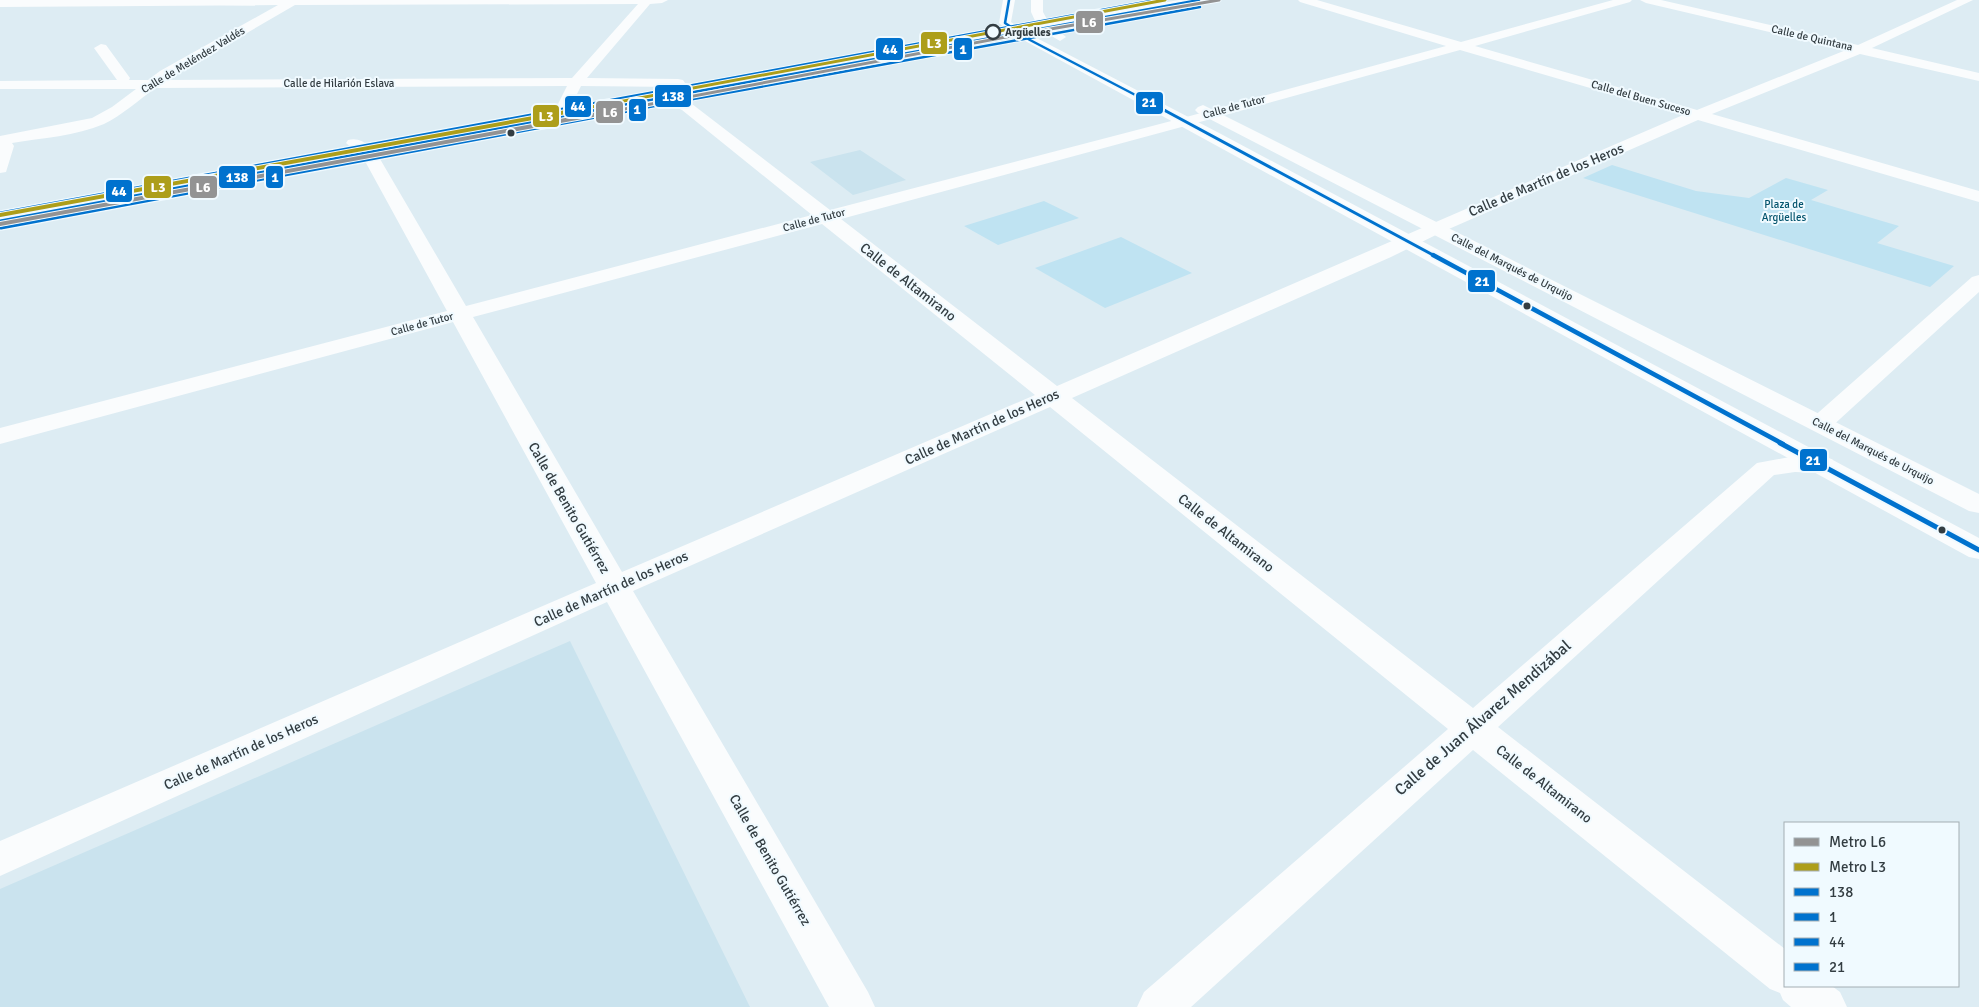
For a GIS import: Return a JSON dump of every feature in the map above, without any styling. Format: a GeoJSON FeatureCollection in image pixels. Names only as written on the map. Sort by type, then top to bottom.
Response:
{"type":"FeatureCollection","features":[{"type":"Feature","properties":{"kind":"street"},"geometry":{"type":"LineString","coordinates":[[565,104],[576,82],[647,0]]}},
{"type":"Feature","properties":{"kind":"street"},"geometry":{"type":"LineString","coordinates":[[0,3],[662,0]]}},
{"type":"Feature","properties":{"kind":"street"},"geometry":{"type":"LineString","coordinates":[[1009,0],[1005,20],[1012,28]]}},
{"type":"Feature","properties":{"kind":"street"},"geometry":{"type":"LineString","coordinates":[[1037,0],[1036,10],[1043,24],[1069,42]]}},
{"type":"Feature","properties":{"kind":"street"},"geometry":{"type":"LineString","coordinates":[[1043,24],[1151,0]]}},
{"type":"Feature","properties":{"kind":"street"},"geometry":{"type":"LineString","coordinates":[[0,221],[360,148],[565,104],[671,90],[1012,28],[1199,0]]}},
{"type":"Feature","properties":{"kind":"street","name":"Calle del Buen Suceso"},"geometry":{"type":"LineString","coordinates":[[1304,0],[1979,197]]}},
{"type":"Feature","properties":{"kind":"street","name":"Calle de Tutor"},"geometry":{"type":"LineString","coordinates":[[0,436],[826,217],[1186,112],[1209,113],[1626,0]]}},
{"type":"Feature","properties":{"kind":"street","name":"Calle de Quintana"},"geometry":{"type":"LineString","coordinates":[[1646,0],[1979,77]]}},
{"type":"Feature","properties":{"kind":"street","name":"Calle de Martín de los Heros"},"geometry":{"type":"LineString","coordinates":[[0,859],[614,588],[1408,242],[1435,228],[1697,115],[1860,49],[1967,0]]}},
{"type":"Feature","properties":{"kind":"street"},"geometry":{"type":"LineString","coordinates":[[1972,0],[1979,1]]}},
{"type":"Feature","properties":{"kind":"street","name":"Calle de Meléndez Valdés"},"geometry":{"type":"LineString","coordinates":[[1,141],[75,127],[97,120],[117,110],[173,69],[296,1]]}},
{"type":"Feature","properties":{"kind":"street"},"geometry":{"type":"LineString","coordinates":[[0,206],[581,112],[671,90],[1012,28]]}},
{"type":"Feature","properties":{"kind":"street","name":"Calle del Marqués de Urquijo"},"geometry":{"type":"LineString","coordinates":[[1012,28],[1186,112],[1408,242],[1979,550]]}},
{"type":"Feature","properties":{"kind":"street"},"geometry":{"type":"LineString","coordinates":[[102,48],[123,78]]}},
{"type":"Feature","properties":{"kind":"street","name":"Calle de Hilarión Eslava"},"geometry":{"type":"LineString","coordinates":[[0,85],[576,82],[671,90]]}},
{"type":"Feature","properties":{"kind":"street","name":"Calle de Altamirano"},"geometry":{"type":"LineString","coordinates":[[671,90],[687,107],[1784,975]]}},
{"type":"Feature","properties":{"kind":"street"},"geometry":{"type":"LineString","coordinates":[[565,104],[581,112]]}},
{"type":"Feature","properties":{"kind":"street","name":"Calle del Marqués de Urquijo"},"geometry":{"type":"LineString","coordinates":[[1209,113],[1979,505]]}},
{"type":"Feature","properties":{"kind":"street","name":"Calle de Meléndez Valdés"},"geometry":{"type":"LineString","coordinates":[[0,168],[6,146],[1,141]]}},
{"type":"Feature","properties":{"kind":"street","name":"Calle de Benito Gutiérrez"},"geometry":{"type":"LineString","coordinates":[[360,148],[459,314],[853,1007]]}},
{"type":"Feature","properties":{"kind":"street"},"geometry":{"type":"LineString","coordinates":[[1820,424],[1979,281]]}},
{"type":"Feature","properties":{"kind":"street","name":"Calle de Juan Álvarez Mendizábal"},"geometry":{"type":"LineString","coordinates":[[1159,1007],[1766,470],[1795,464],[1823,465]]}},
{"type":"Feature","properties":{"kind":"street"},"geometry":{"type":"LineString","coordinates":[[1799,987],[1825,1007]]}},
{"type":"Feature","properties":{"kind":"shaded area"},"geometry":{"type":"Polygon","coordinates":[[[860,150],[906,180],[853,195],[810,162],[860,150]]]}},
{"type":"Feature","properties":{"kind":"shaded area"},"geometry":{"type":"Polygon","coordinates":[[[570,641],[750,1007],[0,1007],[0,889],[570,641]]]}},
{"type":"Feature","properties":{"kind":"green space","name":"Plaza de Argüelles"},"geometry":{"type":"Polygon","coordinates":[[[1612,165],[1696,191],[1749,198],[1786,178],[1828,190],[1811,200],[1899,226],[1877,243],[1954,266],[1930,287],[1583,178],[1612,165]]]}},
{"type":"Feature","properties":{"kind":"green space"},"geometry":{"type":"Polygon","coordinates":[[[1044,201],[1079,218],[998,245],[964,226],[1044,201]]]}},
{"type":"Feature","properties":{"kind":"green space"},"geometry":{"type":"Polygon","coordinates":[[[1121,237],[1192,273],[1105,308],[1035,268],[1121,237]]]}},
{"type":"Feature","properties":{"kind":"metro line","name":"L3"},"geometry":{"type":"LineString","coordinates":[[0,215],[311,160],[1165,0]]}},
{"type":"Feature","properties":{"kind":"metro line","name":"L6"},"geometry":{"type":"LineString","coordinates":[[0,224],[516,130],[1033,32],[1219,0]]}},
{"type":"Feature","properties":{"kind":"transit line","name":"21"},"geometry":{"type":"LineString","coordinates":[[1009,0],[1005,23],[1030,40],[1215,137],[1979,550]]}},
{"type":"Feature","properties":{"kind":"transit line","name":"44"},"geometry":{"type":"LineString","coordinates":[[0,213],[1156,0]]}},
{"type":"Feature","properties":{"kind":"transit line","name":"138"},"geometry":{"type":"LineString","coordinates":[[0,221],[973,40],[1199,0]]}},
{"type":"Feature","properties":{"kind":"transit line","name":"1"},"geometry":{"type":"LineString","coordinates":[[1,228],[974,47],[1200,7]]}},
{"type":"Feature","properties":{"kind":"place","name":"Argüelles"},"geometry":{"type":"Point","coordinates":[993,32]}}]}
